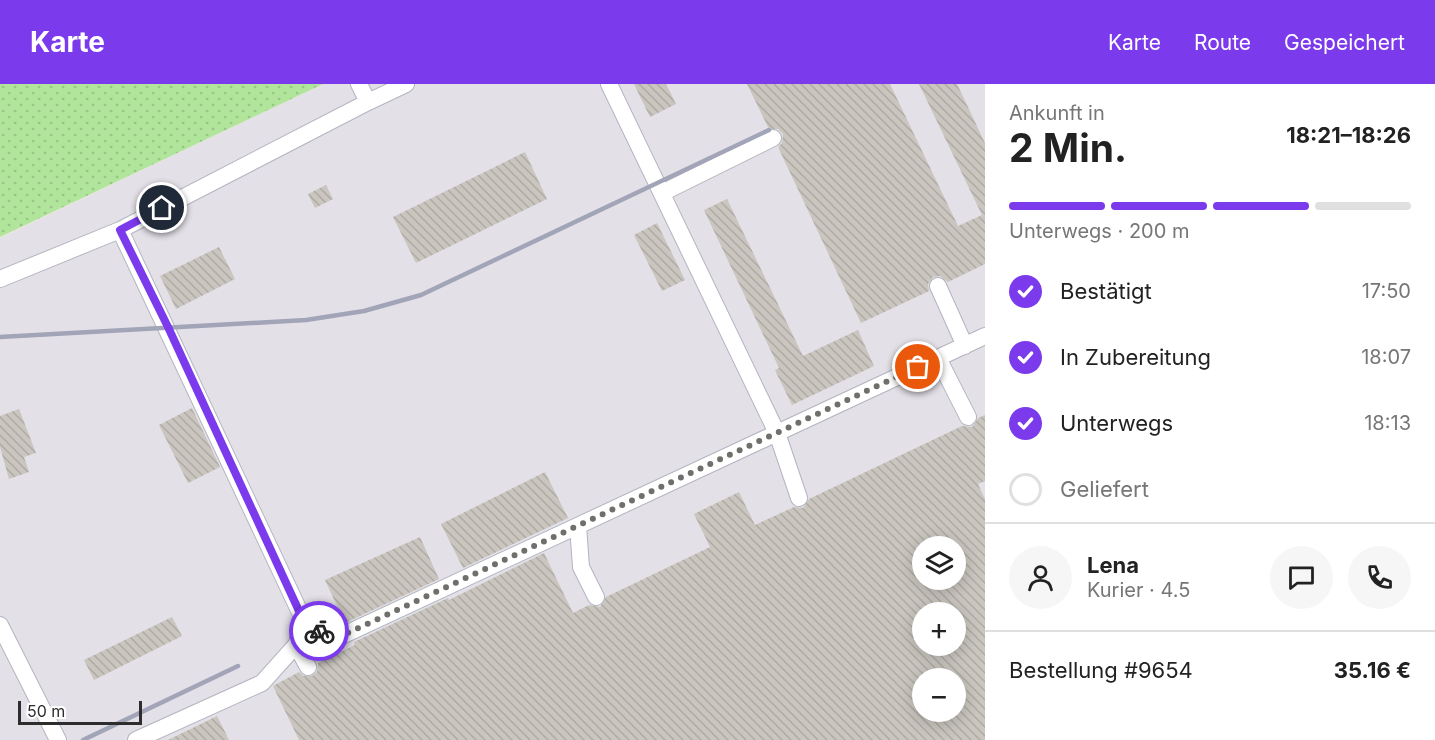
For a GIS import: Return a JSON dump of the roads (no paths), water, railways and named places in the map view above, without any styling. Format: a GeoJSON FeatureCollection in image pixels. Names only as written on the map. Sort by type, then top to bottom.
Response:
{"type":"FeatureCollection","features":[{"type":"Feature","properties":{"kind":"lane"},"geometry":{"type":"LineString","coordinates":[[359,84],[368,102]]}},
{"type":"Feature","properties":{"kind":"lane"},"geometry":{"type":"LineString","coordinates":[[0,279],[120,230],[406,84]]}},
{"type":"Feature","properties":{"kind":"lane"},"geometry":{"type":"LineString","coordinates":[[609,84],[777,433],[799,498]]}},
{"type":"Feature","properties":{"kind":"lane"},"geometry":{"type":"LineString","coordinates":[[662,193],[773,138]]}},
{"type":"Feature","properties":{"kind":"lane"},"geometry":{"type":"LineString","coordinates":[[120,230],[168,327],[305,624],[335,639],[985,336]]}},
{"type":"Feature","properties":{"kind":"lane"},"geometry":{"type":"LineString","coordinates":[[938,286],[965,346]]}},
{"type":"Feature","properties":{"kind":"lane"},"geometry":{"type":"LineString","coordinates":[[938,358],[968,417]]}},
{"type":"Feature","properties":{"kind":"lane"},"geometry":{"type":"LineString","coordinates":[[578,526],[582,567],[596,597]]}},
{"type":"Feature","properties":{"kind":"lane"},"geometry":{"type":"LineString","coordinates":[[136,740],[262,683],[296,645],[305,624]]}},
{"type":"Feature","properties":{"kind":"lane"},"geometry":{"type":"LineString","coordinates":[[0,625],[58,740]]}},
{"type":"Feature","properties":{"kind":"lane"},"geometry":{"type":"LineString","coordinates":[[296,645],[308,666]]}},
{"type":"Feature","properties":{"kind":"railway"},"geometry":{"type":"LineString","coordinates":[[0,337],[306,320],[364,311],[421,295],[769,130]]}},
{"type":"Feature","properties":{"kind":"railway"},"geometry":{"type":"LineString","coordinates":[[83,740],[238,666]]}}]}
